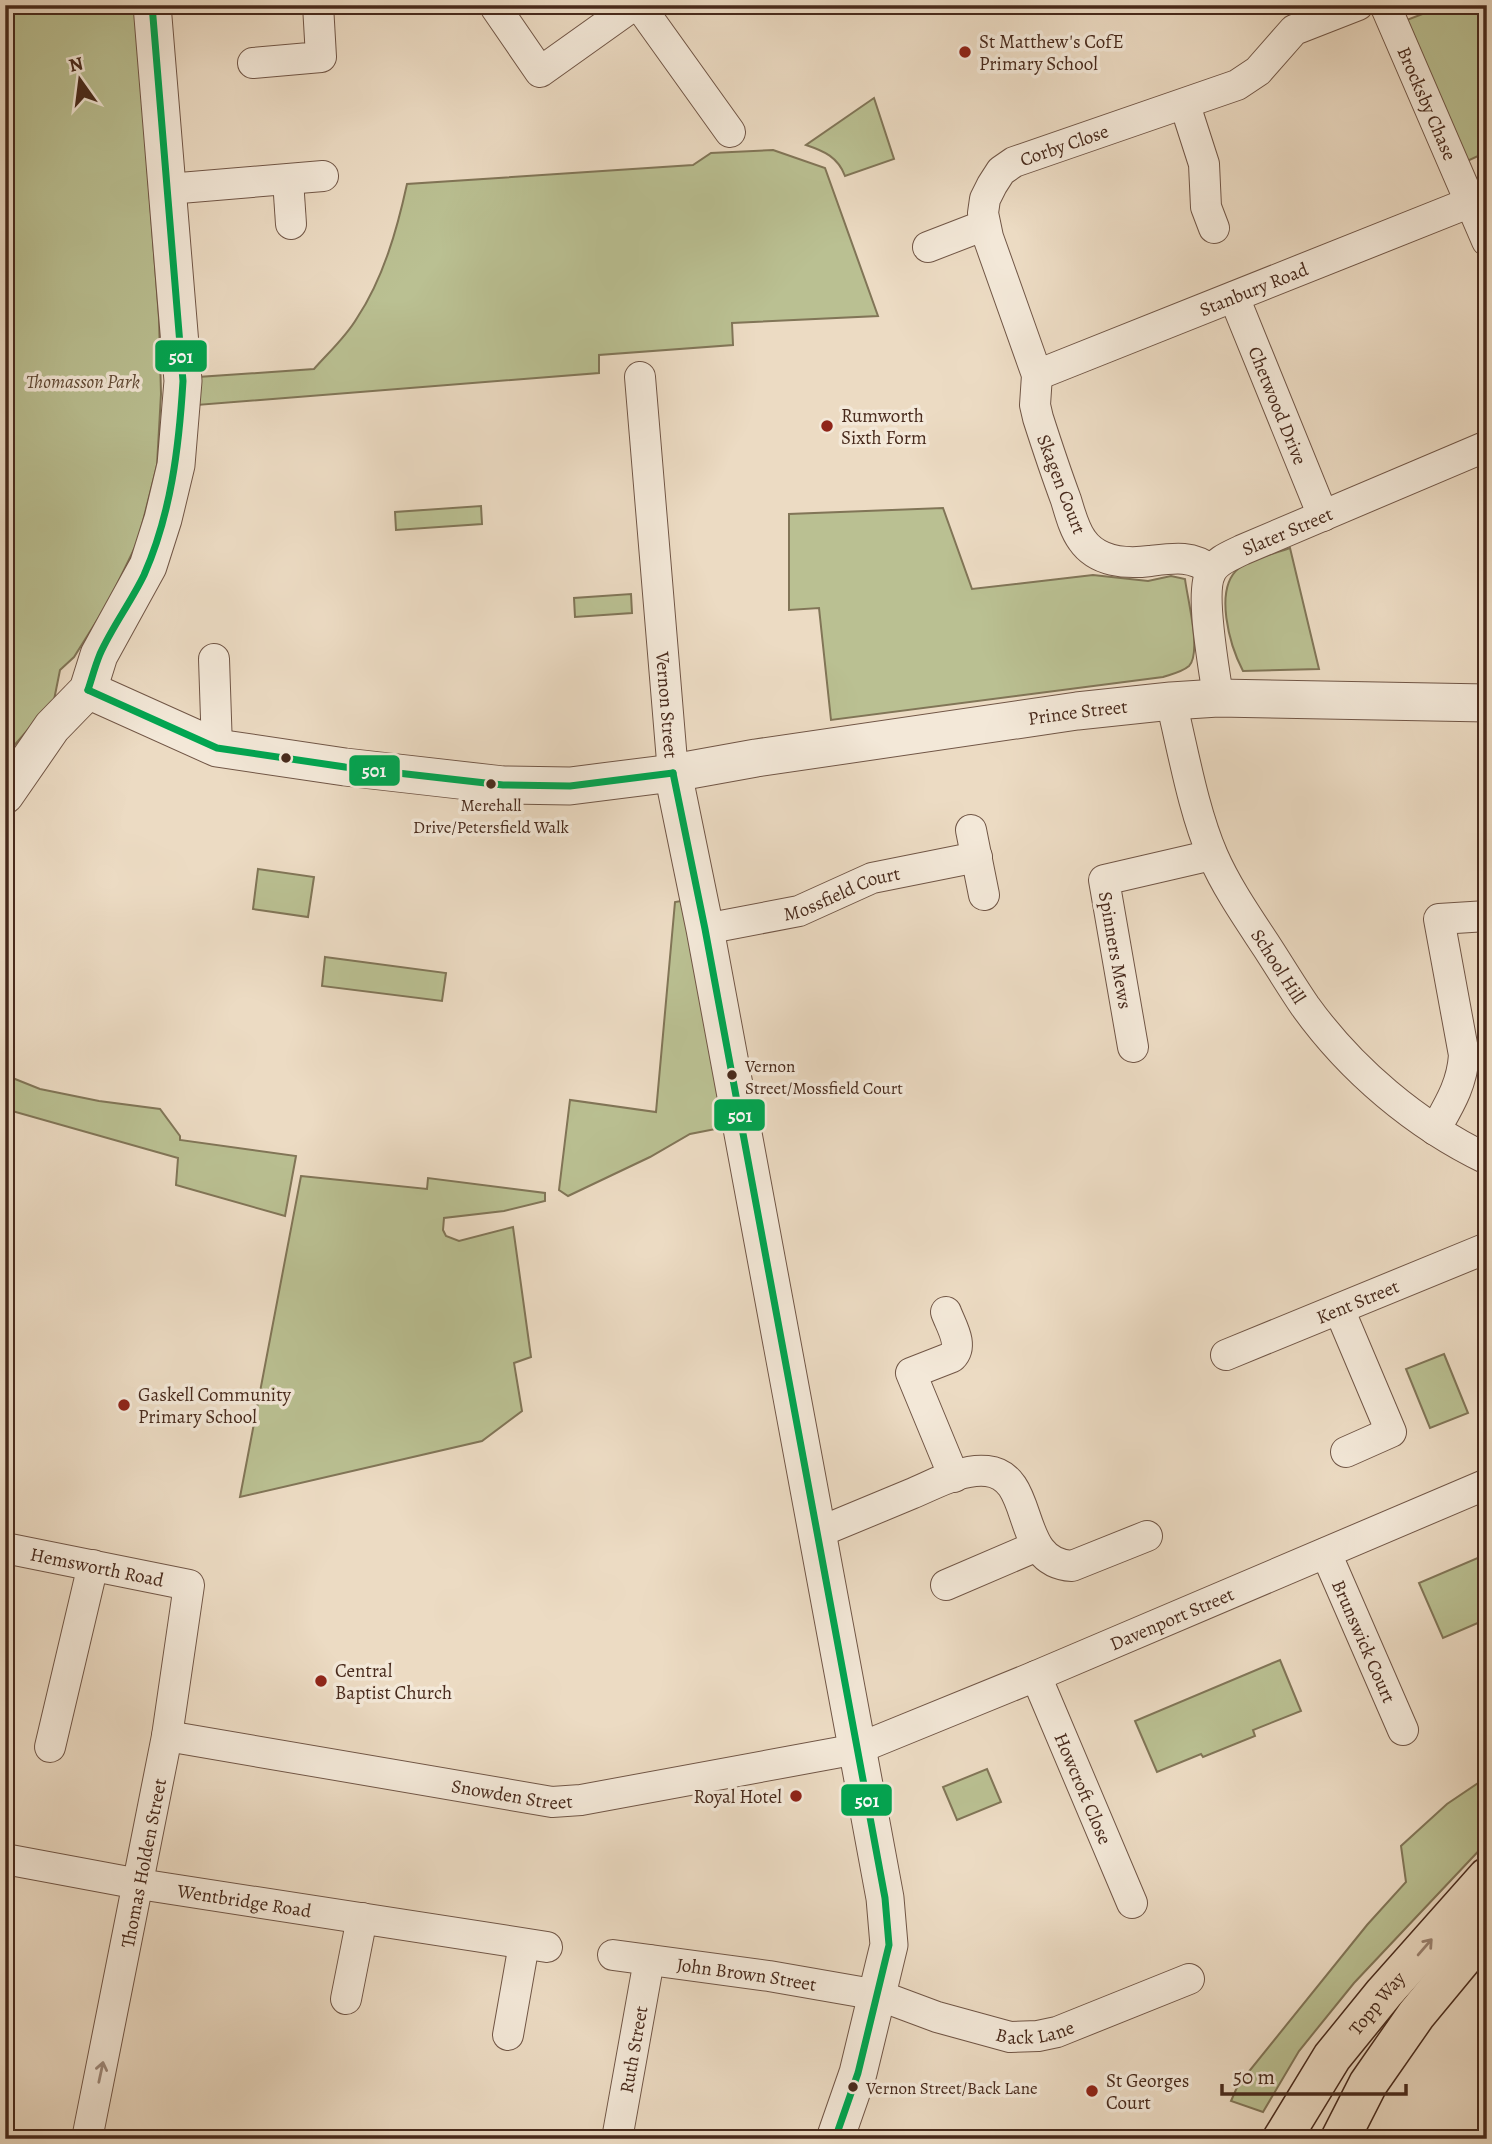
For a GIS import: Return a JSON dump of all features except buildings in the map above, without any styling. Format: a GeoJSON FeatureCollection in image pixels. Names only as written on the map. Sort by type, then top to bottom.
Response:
{"type":"FeatureCollection","features":[{"type":"Feature","properties":{"kind":"main road","name":"Topp Way"},"geometry":{"type":"LineString","coordinates":[[1282,2139],[1332,2057],[1384,1993],[1487,1877]]}},
{"type":"Feature","properties":{"kind":"main road","name":"Topp Way"},"geometry":{"type":"LineString","coordinates":[[1340,2139],[1368,2084],[1392,2049],[1416,2015],[1487,1929]]}},
{"type":"Feature","properties":{"kind":"street"},"geometry":{"type":"LineString","coordinates":[[5,795],[52,727],[88,690],[99,655],[148,566],[176,465],[184,381],[152,5]]}},
{"type":"Feature","properties":{"kind":"street"},"geometry":{"type":"LineString","coordinates":[[253,63],[321,57],[318,5]]}},
{"type":"Feature","properties":{"kind":"street"},"geometry":{"type":"LineString","coordinates":[[1213,228],[1206,206],[1204,164],[1185,105],[1249,78],[1294,30],[1358,5]]}},
{"type":"Feature","properties":{"kind":"street","name":"Brocksby Chase"},"geometry":{"type":"LineString","coordinates":[[1385,5],[1487,241]]}},
{"type":"Feature","properties":{"kind":"street"},"geometry":{"type":"LineString","coordinates":[[496,8],[540,72],[643,7],[730,132]]}},
{"type":"Feature","properties":{"kind":"street","name":"Corby Close"},"geometry":{"type":"LineString","coordinates":[[1037,374],[985,225],[985,199],[1001,171],[1014,162],[1185,105]]}},
{"type":"Feature","properties":{"kind":"street"},"geometry":{"type":"LineString","coordinates":[[168,189],[323,176]]}},
{"type":"Feature","properties":{"kind":"street"},"geometry":{"type":"LineString","coordinates":[[288,180],[291,224]]}},
{"type":"Feature","properties":{"kind":"street","name":"Stanbury Road"},"geometry":{"type":"LineString","coordinates":[[1037,374],[1471,202]]}},
{"type":"Feature","properties":{"kind":"street"},"geometry":{"type":"LineString","coordinates":[[928,247],[985,225]]}},
{"type":"Feature","properties":{"kind":"street","name":"Chetwood Drive"},"geometry":{"type":"LineString","coordinates":[[1234,297],[1323,516]]}},
{"type":"Feature","properties":{"kind":"street","name":"Skagen Court"},"geometry":{"type":"LineString","coordinates":[[1037,374],[1035,405],[1038,418],[1082,541],[1097,553],[1114,561],[1135,563],[1182,557],[1200,562],[1211,570]]}},
{"type":"Feature","properties":{"kind":"street","name":"Vernon Street"},"geometry":{"type":"LineString","coordinates":[[640,377],[673,773],[705,929],[885,1898],[889,1945],[858,2073],[835,2139]]}},
{"type":"Feature","properties":{"kind":"street","name":"Slater Street"},"geometry":{"type":"LineString","coordinates":[[1211,570],[1242,550],[1487,446]]}},
{"type":"Feature","properties":{"kind":"street"},"geometry":{"type":"LineString","coordinates":[[1211,570],[1207,581],[1206,606],[1218,698]]}},
{"type":"Feature","properties":{"kind":"street"},"geometry":{"type":"LineString","coordinates":[[217,748],[224,679]]}},
{"type":"Feature","properties":{"kind":"street","name":"Prince Street"},"geometry":{"type":"LineString","coordinates":[[88,690],[217,748],[345,767],[503,785],[570,786],[673,773],[756,758],[1051,715],[1171,702],[1218,698],[1487,703]]}},
{"type":"Feature","properties":{"kind":"street","name":"School Hill"},"geometry":{"type":"LineString","coordinates":[[1171,702],[1212,855],[1240,906],[1307,1007],[1347,1055],[1383,1091],[1435,1130],[1487,1159]]}},
{"type":"Feature","properties":{"kind":"street","name":"Mossfield Court"},"geometry":{"type":"LineString","coordinates":[[705,929],[799,911],[872,878],[974,844],[984,895]]}},
{"type":"Feature","properties":{"kind":"street","name":"Spinners Mews"},"geometry":{"type":"LineString","coordinates":[[1133,1047],[1104,880],[1212,855]]}},
{"type":"Feature","properties":{"kind":"street"},"geometry":{"type":"LineString","coordinates":[[1435,1130],[1457,1093],[1463,1075],[1464,1055],[1439,919],[1487,916]]}},
{"type":"Feature","properties":{"kind":"street","name":"Kent Street"},"geometry":{"type":"LineString","coordinates":[[1226,1355],[1487,1248]]}},
{"type":"Feature","properties":{"kind":"street"},"geometry":{"type":"LineString","coordinates":[[1339,1309],[1391,1432],[1346,1452]]}},
{"type":"Feature","properties":{"kind":"street"},"geometry":{"type":"LineString","coordinates":[[946,1312],[958,1345],[957,1352],[952,1357],[911,1373],[954,1477]]}},
{"type":"Feature","properties":{"kind":"street"},"geometry":{"type":"LineString","coordinates":[[817,1533],[954,1477],[985,1470],[1005,1477],[1012,1485],[1037,1546],[1048,1560],[1059,1566],[1072,1566],[1147,1535]]}},
{"type":"Feature","properties":{"kind":"street","name":"Davenport Street"},"geometry":{"type":"LineString","coordinates":[[857,1749],[1037,1676],[1487,1484]]}},
{"type":"Feature","properties":{"kind":"street"},"geometry":{"type":"LineString","coordinates":[[946,1585],[1037,1546]]}},
{"type":"Feature","properties":{"kind":"street","name":"Hemsworth Road"},"geometry":{"type":"LineString","coordinates":[[5,1548],[189,1585]]}},
{"type":"Feature","properties":{"kind":"street","name":"Brunswick Court"},"geometry":{"type":"LineString","coordinates":[[1326,1553],[1403,1730]]}},
{"type":"Feature","properties":{"kind":"street"},"geometry":{"type":"LineString","coordinates":[[49,1730],[93,1564]]}},
{"type":"Feature","properties":{"kind":"street","name":"Thomas Holden Street"},"geometry":{"type":"LineString","coordinates":[[87,2139],[167,1736],[189,1585]]}},
{"type":"Feature","properties":{"kind":"street","name":"Howcroft Close"},"geometry":{"type":"LineString","coordinates":[[1037,1676],[1132,1903]]}},
{"type":"Feature","properties":{"kind":"street","name":"Snowden Street"},"geometry":{"type":"LineString","coordinates":[[167,1736],[552,1802],[581,1800],[857,1749]]}},
{"type":"Feature","properties":{"kind":"street","name":"Wentbridge Road"},"geometry":{"type":"LineString","coordinates":[[5,1859],[139,1884],[536,1945],[508,2035]]}},
{"type":"Feature","properties":{"kind":"street"},"geometry":{"type":"LineString","coordinates":[[346,1999],[362,1919]]}},
{"type":"Feature","properties":{"kind":"street","name":"John Brown Street"},"geometry":{"type":"LineString","coordinates":[[613,1955],[878,1995]]}},
{"type":"Feature","properties":{"kind":"street","name":"Ruth Street"},"geometry":{"type":"LineString","coordinates":[[617,2139],[649,1960]]}},
{"type":"Feature","properties":{"kind":"street","name":"Back Lane"},"geometry":{"type":"LineString","coordinates":[[878,1995],[937,2017],[1010,2037],[1038,2036],[1057,2032],[1189,1979]]}},
{"type":"Feature","properties":{"kind":"green space","name":"Thomasson Park"},"geometry":{"type":"Polygon","coordinates":[[[5,5],[135,5],[159,318],[161,394],[157,465],[138,541],[108,603],[74,657],[60,670],[54,700],[5,756],[5,5]]]}},
{"type":"Feature","properties":{"kind":"green space"},"geometry":{"type":"Polygon","coordinates":[[[1446,5],[1487,5],[1487,152],[1465,162],[1404,21],[1446,5]]]}},
{"type":"Feature","properties":{"kind":"green space"},"geometry":{"type":"Polygon","coordinates":[[[874,98],[894,159],[845,176],[830,156],[806,145],[874,98]]]}},
{"type":"Feature","properties":{"kind":"green space"},"geometry":{"type":"Polygon","coordinates":[[[773,150],[825,168],[878,316],[732,323],[733,345],[599,355],[599,373],[197,405],[198,377],[314,369],[348,332],[366,303],[382,271],[407,184],[693,165],[711,153],[773,150]]]}},
{"type":"Feature","properties":{"kind":"green space"},"geometry":{"type":"Polygon","coordinates":[[[481,506],[482,524],[396,530],[395,512],[481,506]]]}},
{"type":"Feature","properties":{"kind":"green space"},"geometry":{"type":"Polygon","coordinates":[[[943,508],[972,589],[1093,575],[1148,581],[1171,576],[1185,579],[1194,638],[1193,659],[1189,666],[1163,677],[831,720],[819,608],[789,610],[789,514],[943,508]]]}},
{"type":"Feature","properties":{"kind":"green space"},"geometry":{"type":"Polygon","coordinates":[[[1290,548],[1319,669],[1243,671],[1233,647],[1226,618],[1225,603],[1231,577],[1239,568],[1250,562],[1290,548]]]}},
{"type":"Feature","properties":{"kind":"green space"},"geometry":{"type":"Polygon","coordinates":[[[631,594],[632,613],[575,617],[574,598],[631,594]]]}},
{"type":"Feature","properties":{"kind":"green space"},"geometry":{"type":"Polygon","coordinates":[[[258,869],[314,877],[308,917],[253,909],[258,869]]]}},
{"type":"Feature","properties":{"kind":"green space"},"geometry":{"type":"Polygon","coordinates":[[[699,898],[741,1124],[690,1134],[650,1157],[568,1196],[559,1190],[570,1100],[656,1112],[675,902],[699,898]]]}},
{"type":"Feature","properties":{"kind":"green space"},"geometry":{"type":"Polygon","coordinates":[[[325,957],[446,973],[442,1001],[322,986],[325,957]]]}},
{"type":"Feature","properties":{"kind":"green space"},"geometry":{"type":"Polygon","coordinates":[[[5,1075],[40,1089],[99,1101],[160,1109],[180,1136],[180,1140],[296,1156],[285,1216],[176,1185],[178,1158],[5,1109],[5,1075]]]}},
{"type":"Feature","properties":{"kind":"green space"},"geometry":{"type":"Polygon","coordinates":[[[301,1176],[427,1189],[428,1178],[545,1193],[545,1201],[504,1211],[444,1218],[443,1230],[446,1236],[459,1241],[513,1227],[531,1357],[514,1363],[522,1411],[482,1441],[240,1497],[301,1176]]]}},
{"type":"Feature","properties":{"kind":"green space"},"geometry":{"type":"Polygon","coordinates":[[[1444,1354],[1468,1413],[1430,1428],[1406,1369],[1444,1354]]]}},
{"type":"Feature","properties":{"kind":"green space"},"geometry":{"type":"Polygon","coordinates":[[[1487,1554],[1487,1619],[1443,1638],[1419,1583],[1487,1554]]]}},
{"type":"Feature","properties":{"kind":"green space"},"geometry":{"type":"Polygon","coordinates":[[[1280,1660],[1301,1711],[1253,1730],[1255,1736],[1157,1772],[1135,1721],[1280,1660]]]}},
{"type":"Feature","properties":{"kind":"green space"},"geometry":{"type":"Polygon","coordinates":[[[987,1769],[1001,1802],[957,1820],[943,1787],[987,1769]]]}},
{"type":"Feature","properties":{"kind":"green space"},"geometry":{"type":"Polygon","coordinates":[[[1487,1777],[1487,1842],[1354,1983],[1299,2051],[1263,2112],[1231,2101],[1238,2085],[1367,1925],[1406,1882],[1401,1846],[1447,1804],[1487,1777]]]}},
{"type":"Feature","properties":{"kind":"transit line","name":"501"},"geometry":{"type":"LineString","coordinates":[[88,690],[100,654],[139,585],[153,552],[167,504],[179,431],[183,381],[152,5]]}},
{"type":"Feature","properties":{"kind":"transit line","name":"501"},"geometry":{"type":"LineString","coordinates":[[88,690],[217,748],[345,767],[503,785],[570,786],[673,773]]}},
{"type":"Feature","properties":{"kind":"transit line","name":"501"},"geometry":{"type":"LineString","coordinates":[[673,773],[705,929],[885,1898],[889,1945],[858,2073],[835,2139]]}},
{"type":"Feature","properties":{"kind":"place","name":"St Matthew's CofE Primary School"},"geometry":{"type":"Point","coordinates":[965,52]}},
{"type":"Feature","properties":{"kind":"place","name":"Rumworth Sixth Form"},"geometry":{"type":"Point","coordinates":[827,426]}},
{"type":"Feature","properties":{"kind":"place","name":"Merehall Drive/Petersfield Walk"},"geometry":{"type":"Point","coordinates":[491,784]}},
{"type":"Feature","properties":{"kind":"place","name":"Vernon Street/Mossfield Court"},"geometry":{"type":"Point","coordinates":[732,1075]}},
{"type":"Feature","properties":{"kind":"place","name":"Gaskell Community Primary School"},"geometry":{"type":"Point","coordinates":[124,1405]}},
{"type":"Feature","properties":{"kind":"place","name":"Central Baptist Church"},"geometry":{"type":"Point","coordinates":[321,1681]}},
{"type":"Feature","properties":{"kind":"place","name":"Royal Hotel"},"geometry":{"type":"Point","coordinates":[796,1796]}},
{"type":"Feature","properties":{"kind":"place","name":"Vernon Street/Back Lane"},"geometry":{"type":"Point","coordinates":[853,2087]}},
{"type":"Feature","properties":{"kind":"place","name":"St Georges Court"},"geometry":{"type":"Point","coordinates":[1092,2091]}}]}
